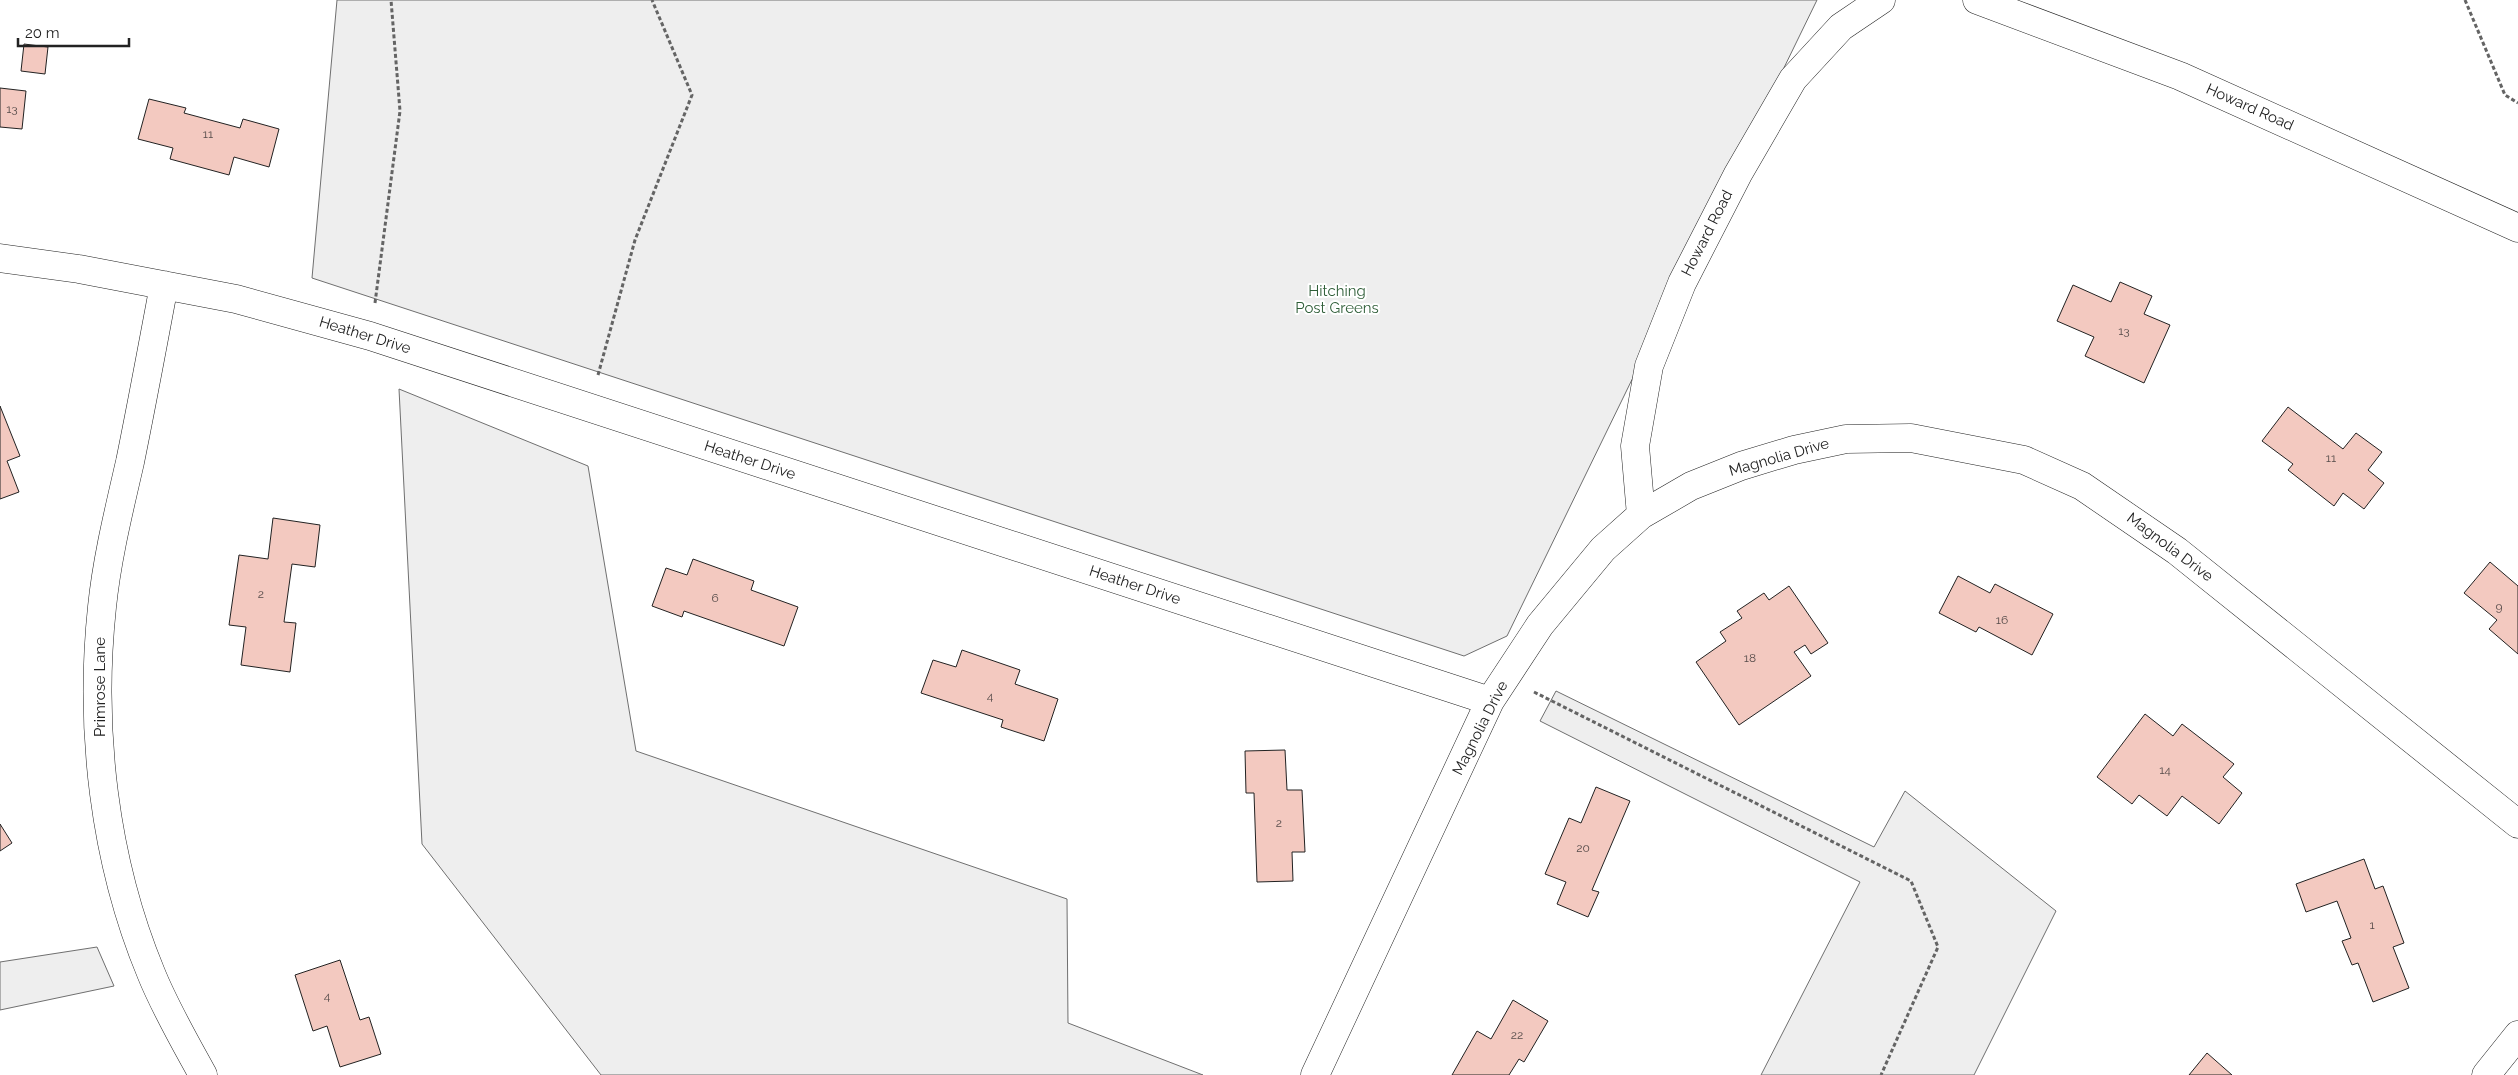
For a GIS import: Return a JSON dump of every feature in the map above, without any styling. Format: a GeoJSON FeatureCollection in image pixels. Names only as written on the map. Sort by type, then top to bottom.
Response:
{"type":"FeatureCollection","features":[{"type":"Feature","properties":{"kind":"street","name":"Howard Road"},"geometry":{"type":"LineString","coordinates":[[1641,515],[1635,446],[1649,366],[1682,283],[1738,174],[1793,79],[1841,27],[1881,0]]}},
{"type":"Feature","properties":{"kind":"street","name":"Howard Road"},"geometry":{"type":"LineString","coordinates":[[1977,0],[2180,76],[2518,228]]}},
{"type":"Feature","properties":{"kind":"street","name":"Heather Drive"},"geometry":{"type":"LineString","coordinates":[[0,258],[79,269],[236,299],[370,336],[1490,701]]}},
{"type":"Feature","properties":{"kind":"street","name":"Primrose Lane"},"geometry":{"type":"LineString","coordinates":[[164,285],[113,534],[102,607],[99,660],[100,757],[105,807],[114,860],[131,918],[151,974],[204,1075]]}},
{"type":"Feature","properties":{"kind":"street","name":"Magnolia Drive"},"geometry":{"type":"LineString","coordinates":[[1315,1075],[1490,701],[1540,625],[1572,584],[1603,550],[1641,515],[1691,486],[1741,466],[1794,450],[1846,440],[1911,438],[2024,460],[2082,486],[2177,551],[2518,824]]}},
{"type":"Feature","properties":{"kind":"street"},"geometry":{"type":"LineString","coordinates":[[2486,1075],[2518,1035]]}},
{"type":"Feature","properties":{"kind":"path"},"geometry":{"type":"LineString","coordinates":[[370,336],[400,111],[391,0]]}},
{"type":"Feature","properties":{"kind":"path"},"geometry":{"type":"LineString","coordinates":[[589,407],[635,240],[692,95],[652,0]]}},
{"type":"Feature","properties":{"kind":"path"},"geometry":{"type":"LineString","coordinates":[[2466,0],[2505,95],[2518,103]]}},
{"type":"Feature","properties":{"kind":"path"},"geometry":{"type":"LineString","coordinates":[[1504,678],[1911,881],[1938,947],[1881,1075]]}},
{"type":"Feature","properties":{"kind":"green space","name":"Hitching Post Greens"},"geometry":{"type":"Polygon","coordinates":[[[337,0],[1817,0],[1507,636],[1464,656],[312,278],[337,0]]]}},
{"type":"Feature","properties":{"kind":"green space"},"geometry":{"type":"Polygon","coordinates":[[[399,389],[588,466],[636,751],[1067,899],[1068,1023],[1203,1075],[601,1075],[422,844],[399,389]]]}},
{"type":"Feature","properties":{"kind":"green space"},"geometry":{"type":"Polygon","coordinates":[[[1556,691],[1874,847],[1905,791],[2056,911],[1974,1075],[1761,1075],[1860,882],[1540,721],[1556,691]]]}},
{"type":"Feature","properties":{"kind":"green space"},"geometry":{"type":"Polygon","coordinates":[[[97,947],[114,986],[0,1010],[0,962],[97,947]]]}},
{"type":"Feature","properties":{"kind":"building"},"geometry":{"type":"Polygon","coordinates":[[[24,44],[48,47],[45,74],[21,71],[24,44]]]}},
{"type":"Feature","properties":{"kind":"building"},"geometry":{"type":"Polygon","coordinates":[[[0,88],[26,91],[22,129],[0,127],[0,88]]]}},
{"type":"Feature","properties":{"kind":"building"},"geometry":{"type":"Polygon","coordinates":[[[149,99],[186,108],[184,113],[240,128],[243,119],[279,129],[269,167],[234,157],[229,175],[170,159],[173,148],[138,139],[149,99]]]}},
{"type":"Feature","properties":{"kind":"building"},"geometry":{"type":"Polygon","coordinates":[[[2120,282],[2152,296],[2144,314],[2170,325],[2144,383],[2085,356],[2094,337],[2057,321],[2073,285],[2111,302],[2120,282]]]}},
{"type":"Feature","properties":{"kind":"building"},"geometry":{"type":"Polygon","coordinates":[[[0,406],[20,456],[7,461],[19,492],[0,499],[0,406]]]}},
{"type":"Feature","properties":{"kind":"building"},"geometry":{"type":"Polygon","coordinates":[[[2288,407],[2343,449],[2356,433],[2382,452],[2368,470],[2384,483],[2364,509],[2343,493],[2334,506],[2288,470],[2293,464],[2262,441],[2288,407]]]}},
{"type":"Feature","properties":{"kind":"building"},"geometry":{"type":"Polygon","coordinates":[[[273,518],[320,525],[315,567],[292,564],[284,622],[296,623],[290,672],[241,665],[246,627],[229,625],[239,555],[268,559],[273,518]]]}},
{"type":"Feature","properties":{"kind":"building"},"geometry":{"type":"Polygon","coordinates":[[[693,559],[754,581],[751,590],[798,607],[784,646],[684,611],[682,617],[652,606],[666,568],[687,575],[693,559]]]}},
{"type":"Feature","properties":{"kind":"building"},"geometry":{"type":"Polygon","coordinates":[[[2490,562],[2518,586],[2518,654],[2489,629],[2497,620],[2464,593],[2490,562]]]}},
{"type":"Feature","properties":{"kind":"building"},"geometry":{"type":"Polygon","coordinates":[[[1958,576],[1990,593],[1995,584],[2053,614],[2032,655],[1979,627],[1976,632],[1939,613],[1958,576]]]}},
{"type":"Feature","properties":{"kind":"building"},"geometry":{"type":"Polygon","coordinates":[[[1789,586],[1828,643],[1811,654],[1805,645],[1794,652],[1811,676],[1739,725],[1696,662],[1726,641],[1720,632],[1742,618],[1737,611],[1764,593],[1769,600],[1789,586]]]}},
{"type":"Feature","properties":{"kind":"building"},"geometry":{"type":"Polygon","coordinates":[[[962,650],[1020,670],[1015,684],[1058,699],[1044,741],[1001,727],[1003,720],[921,693],[933,660],[956,667],[962,650]]]}},
{"type":"Feature","properties":{"kind":"building"},"geometry":{"type":"Polygon","coordinates":[[[2145,714],[2173,736],[2182,724],[2234,764],[2223,777],[2242,793],[2219,824],[2182,796],[2167,816],[2139,795],[2132,804],[2097,777],[2145,714]]]}},
{"type":"Feature","properties":{"kind":"building"},"geometry":{"type":"Polygon","coordinates":[[[1285,750],[1287,790],[1302,790],[1305,852],[1292,852],[1293,881],[1257,882],[1254,793],[1246,793],[1245,751],[1285,750]]]}},
{"type":"Feature","properties":{"kind":"building"},"geometry":{"type":"Polygon","coordinates":[[[1596,787],[1630,801],[1592,890],[1599,892],[1588,917],[1557,904],[1566,882],[1545,874],[1569,818],[1581,823],[1596,787]]]}},
{"type":"Feature","properties":{"kind":"building"},"geometry":{"type":"Polygon","coordinates":[[[0,824],[12,843],[0,851],[0,824]]]}},
{"type":"Feature","properties":{"kind":"building"},"geometry":{"type":"Polygon","coordinates":[[[2364,859],[2375,889],[2383,886],[2404,943],[2393,947],[2409,988],[2373,1002],[2358,963],[2352,965],[2342,941],[2351,938],[2337,901],[2306,912],[2296,884],[2364,859]]]}},
{"type":"Feature","properties":{"kind":"building"},"geometry":{"type":"Polygon","coordinates":[[[340,960],[360,1020],[369,1017],[381,1054],[340,1067],[327,1026],[313,1031],[295,975],[340,960]]]}},
{"type":"Feature","properties":{"kind":"building"},"geometry":{"type":"Polygon","coordinates":[[[1513,1000],[1548,1021],[1524,1062],[1519,1059],[1509,1075],[1452,1075],[1477,1031],[1491,1039],[1513,1000]]]}},
{"type":"Feature","properties":{"kind":"building"},"geometry":{"type":"Polygon","coordinates":[[[2207,1053],[2232,1075],[2189,1075],[2207,1053]]]}}]}
